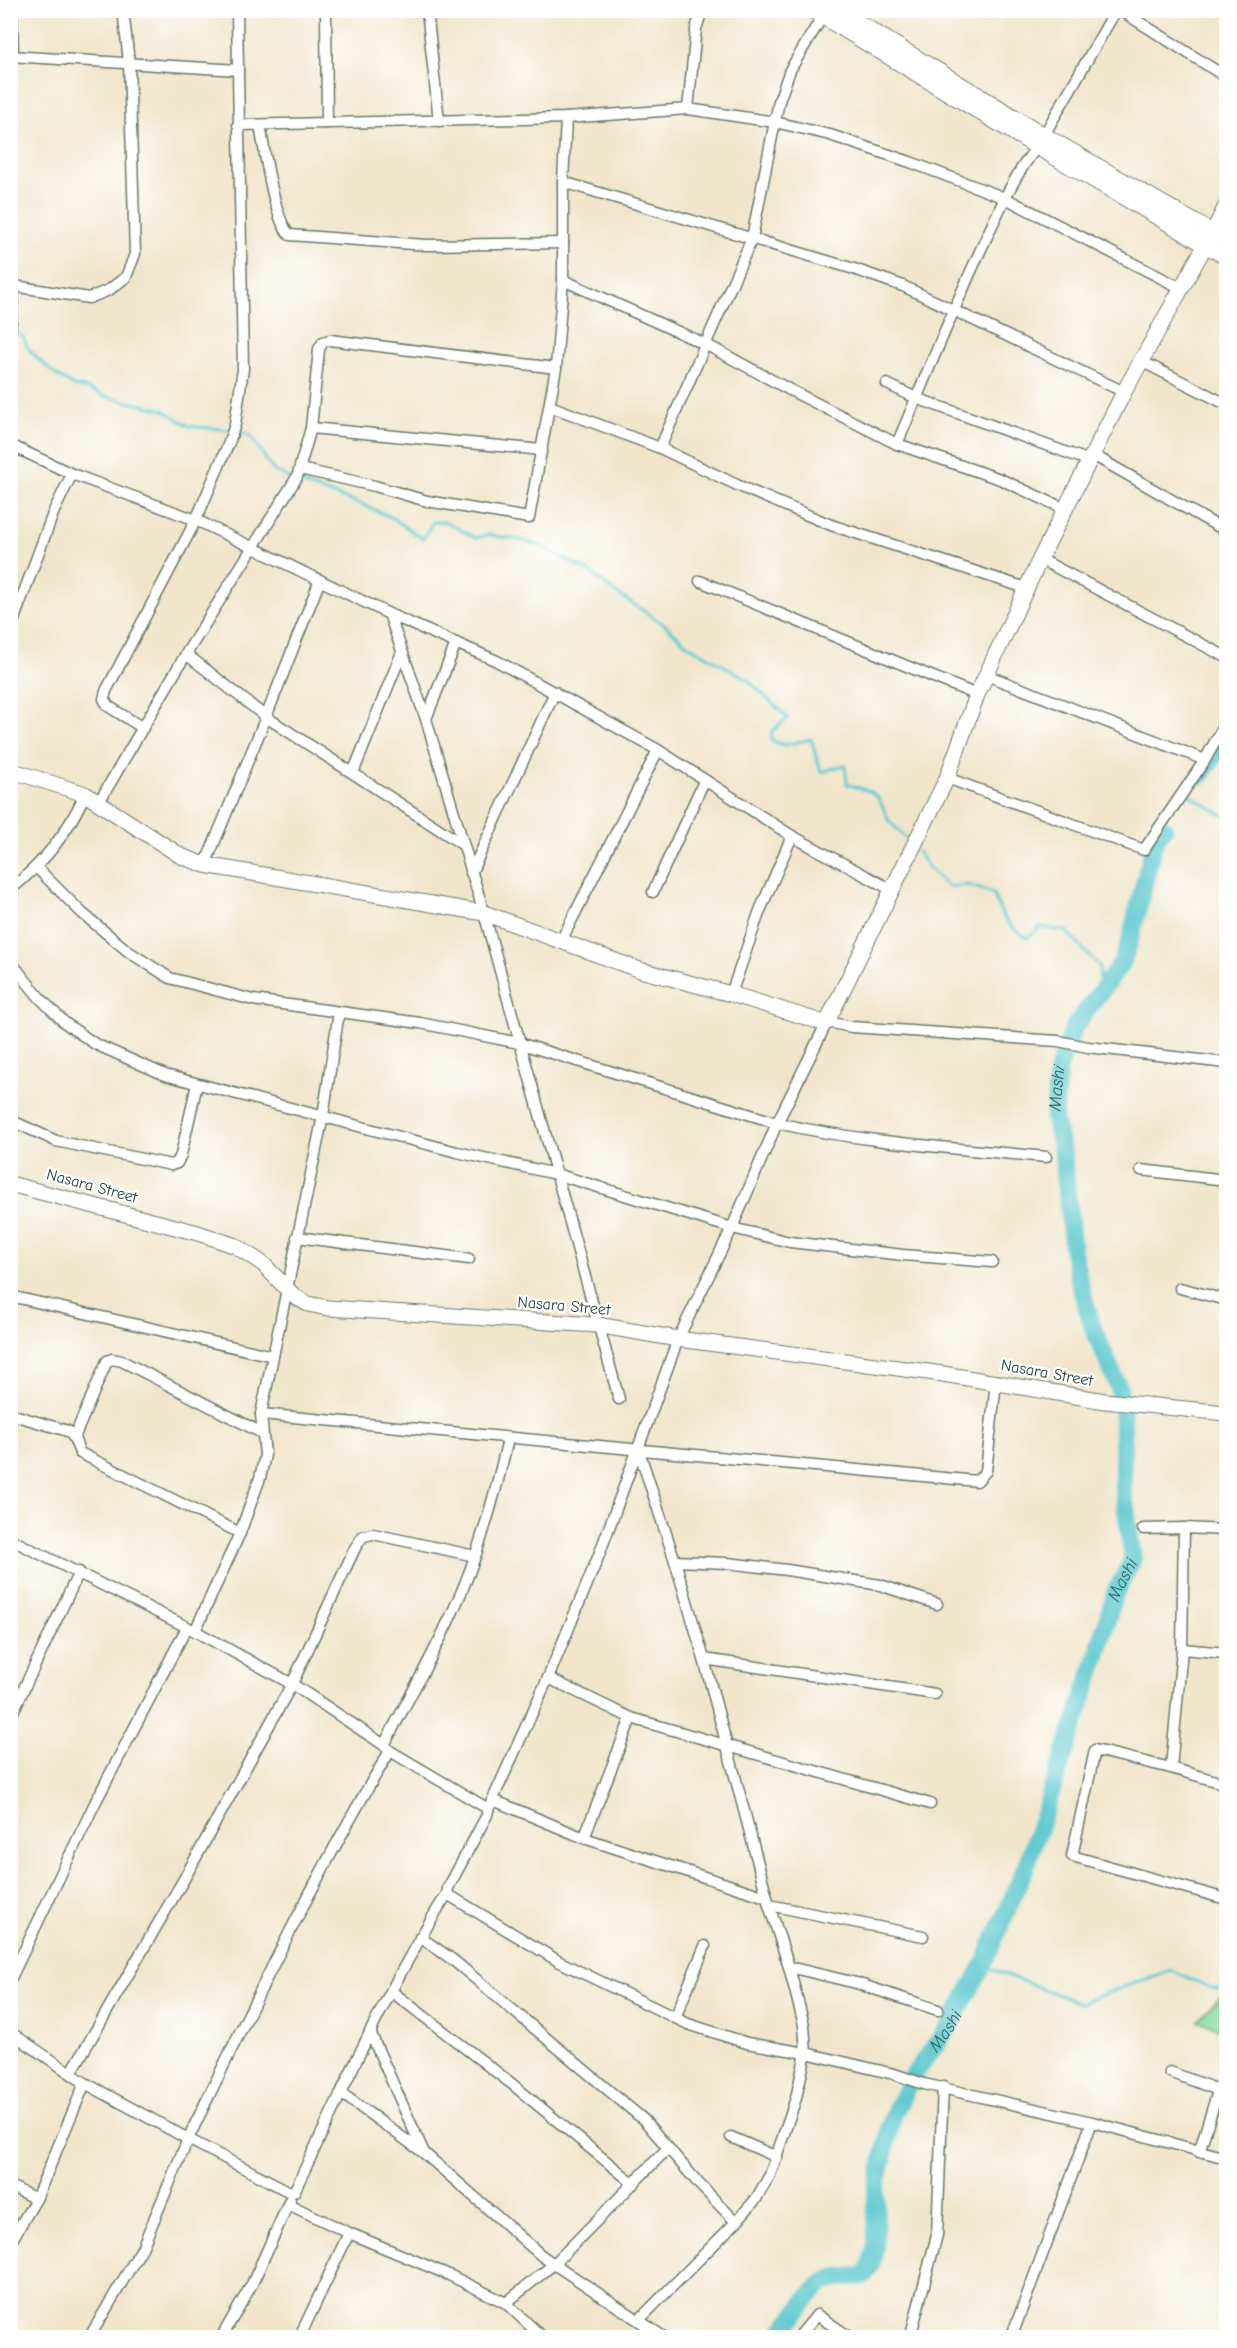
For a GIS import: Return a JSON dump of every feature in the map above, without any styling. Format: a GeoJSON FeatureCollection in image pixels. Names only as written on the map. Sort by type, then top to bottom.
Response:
{"type":"FeatureCollection","features":[{"type":"Feature","properties":{"kind":"street"},"geometry":{"type":"LineString","coordinates":[[12,10],[12,56],[238,70]]}},
{"type":"Feature","properties":{"kind":"street"},"geometry":{"type":"LineString","coordinates":[[14,286],[89,297],[109,290],[126,277],[135,255],[129,62],[123,10]]}},
{"type":"Feature","properties":{"kind":"street"},"geometry":{"type":"LineString","coordinates":[[143,728],[108,706],[104,699],[106,691],[196,520],[235,424],[243,369],[237,10]]}},
{"type":"Feature","properties":{"kind":"street"},"geometry":{"type":"LineString","coordinates":[[326,10],[327,123]]}},
{"type":"Feature","properties":{"kind":"street"},"geometry":{"type":"LineString","coordinates":[[427,10],[439,121]]}},
{"type":"Feature","properties":{"kind":"street"},"geometry":{"type":"LineString","coordinates":[[688,108],[696,29],[702,10]]}},
{"type":"Feature","properties":{"kind":"street"},"geometry":{"type":"LineString","coordinates":[[838,10],[1040,141]]}},
{"type":"Feature","properties":{"kind":"street"},"geometry":{"type":"LineString","coordinates":[[897,444],[953,309],[1005,198],[1118,10],[1227,77]]}},
{"type":"Feature","properties":{"kind":"street"},"geometry":{"type":"LineString","coordinates":[[660,448],[752,238],[779,101],[790,70],[817,14],[1209,238],[1227,257]]}},
{"type":"Feature","properties":{"kind":"street"},"geometry":{"type":"LineString","coordinates":[[238,125],[566,118],[688,108],[775,122],[830,135],[1005,198],[1181,288]]}},
{"type":"Feature","properties":{"kind":"street"},"geometry":{"type":"LineString","coordinates":[[300,469],[375,486],[427,501],[527,519],[530,515],[556,368],[563,280],[563,182],[566,118]]}},
{"type":"Feature","properties":{"kind":"street"},"geometry":{"type":"LineString","coordinates":[[260,124],[279,216],[285,231],[290,235],[426,245],[563,243]]}},
{"type":"Feature","properties":{"kind":"street"},"geometry":{"type":"LineString","coordinates":[[563,182],[854,268],[903,286],[1124,392]]}},
{"type":"Feature","properties":{"kind":"street"},"geometry":{"type":"LineString","coordinates":[[221,2337],[252,2284],[370,2032],[420,1937],[447,1894],[491,1805],[548,1678],[599,1555],[678,1339],[732,1228],[777,1123],[947,777],[977,694],[1026,588],[1124,392],[1227,206]]}},
{"type":"Feature","properties":{"kind":"street"},"geometry":{"type":"LineString","coordinates":[[1209,238],[1227,240]]}},
{"type":"Feature","properties":{"kind":"street"},"geometry":{"type":"LineString","coordinates":[[10,262],[14,286],[10,333]]}},
{"type":"Feature","properties":{"kind":"street"},"geometry":{"type":"LineString","coordinates":[[563,280],[707,345],[897,444],[1000,479],[1065,509]]}},
{"type":"Feature","properties":{"kind":"street"},"geometry":{"type":"LineString","coordinates":[[99,802],[186,654],[300,469],[311,428],[319,349],[323,342],[330,340],[556,368]]}},
{"type":"Feature","properties":{"kind":"street"},"geometry":{"type":"LineString","coordinates":[[1141,361],[1227,404]]}},
{"type":"Feature","properties":{"kind":"street"},"geometry":{"type":"LineString","coordinates":[[887,384],[916,398],[1091,458],[1227,531]]}},
{"type":"Feature","properties":{"kind":"street"},"geometry":{"type":"LineString","coordinates":[[550,406],[660,448],[739,486],[831,525],[1026,588]]}},
{"type":"Feature","properties":{"kind":"street"},"geometry":{"type":"LineString","coordinates":[[311,428],[542,450]]}},
{"type":"Feature","properties":{"kind":"street"},"geometry":{"type":"LineString","coordinates":[[10,446],[72,474],[196,520],[388,614],[497,661],[658,750],[704,782],[792,836],[892,890]]}},
{"type":"Feature","properties":{"kind":"street"},"geometry":{"type":"LineString","coordinates":[[10,630],[54,511],[72,474]]}},
{"type":"Feature","properties":{"kind":"street"},"geometry":{"type":"LineString","coordinates":[[1040,560],[1227,657]]}},
{"type":"Feature","properties":{"kind":"street"},"geometry":{"type":"LineString","coordinates":[[205,865],[320,580]]}},
{"type":"Feature","properties":{"kind":"street"},"geometry":{"type":"LineString","coordinates":[[700,581],[977,694]]}},
{"type":"Feature","properties":{"kind":"street"},"geometry":{"type":"LineString","coordinates":[[388,614],[426,720],[484,913],[619,1399]]}},
{"type":"Feature","properties":{"kind":"street"},"geometry":{"type":"LineString","coordinates":[[426,720],[456,643]]}},
{"type":"Feature","properties":{"kind":"street"},"geometry":{"type":"LineString","coordinates":[[353,773],[402,652]]}},
{"type":"Feature","properties":{"kind":"street"},"geometry":{"type":"LineString","coordinates":[[186,654],[266,717],[462,844]]}},
{"type":"Feature","properties":{"kind":"street"},"geometry":{"type":"LineString","coordinates":[[986,675],[1205,760]]}},
{"type":"Feature","properties":{"kind":"street"},"geometry":{"type":"LineString","coordinates":[[471,873],[555,692]]}},
{"type":"Feature","properties":{"kind":"street"},"geometry":{"type":"LineString","coordinates":[[947,777],[1144,850],[1205,760],[1227,722]]}},
{"type":"Feature","properties":{"kind":"street"},"geometry":{"type":"LineString","coordinates":[[561,941],[658,750]]}},
{"type":"Feature","properties":{"kind":"street"},"geometry":{"type":"LineString","coordinates":[[10,770],[85,794],[181,856],[205,865],[484,913],[640,970],[731,994],[821,1022],[852,1027],[1058,1041],[1088,1047],[1227,1063]]}},
{"type":"Feature","properties":{"kind":"street"},"geometry":{"type":"LineString","coordinates":[[653,892],[704,782]]}},
{"type":"Feature","properties":{"kind":"street"},"geometry":{"type":"LineString","coordinates":[[10,890],[37,868],[58,843],[74,818],[85,794]]}},
{"type":"Feature","properties":{"kind":"street"},"geometry":{"type":"LineString","coordinates":[[731,994],[759,913],[792,836]]}},
{"type":"Feature","properties":{"kind":"street"},"geometry":{"type":"LineString","coordinates":[[37,868],[82,913],[129,952],[170,978],[253,1000],[420,1023],[519,1043],[777,1123],[857,1138],[1046,1157]]}},
{"type":"Feature","properties":{"kind":"street"},"geometry":{"type":"LineString","coordinates":[[10,961],[39,997],[65,1023],[95,1044],[165,1075],[458,1152],[556,1174],[732,1228],[790,1242],[903,1255],[992,1262]]}},
{"type":"Feature","properties":{"kind":"street"},"geometry":{"type":"LineString","coordinates":[[10,1980],[95,1803],[191,1629],[240,1533],[260,1478],[265,1455],[261,1414],[323,1116],[339,1012]]}},
{"type":"Feature","properties":{"kind":"street"},"geometry":{"type":"LineString","coordinates":[[10,1120],[56,1141],[171,1165],[177,1163],[182,1155],[197,1084]]}},
{"type":"Feature","properties":{"kind":"street"},"geometry":{"type":"LineString","coordinates":[[1141,1170],[1227,1180]]}},
{"type":"Feature","properties":{"kind":"street","name":"Nasara Street"},"geometry":{"type":"LineString","coordinates":[[10,1184],[198,1233],[236,1246],[263,1264],[286,1290],[308,1304],[328,1308],[597,1325],[678,1339],[996,1382],[1105,1401],[1227,1413]]}},
{"type":"Feature","properties":{"kind":"street"},"geometry":{"type":"LineString","coordinates":[[297,1237],[469,1259]]}},
{"type":"Feature","properties":{"kind":"street"},"geometry":{"type":"LineString","coordinates":[[1180,1288],[1227,1300]]}},
{"type":"Feature","properties":{"kind":"street"},"geometry":{"type":"LineString","coordinates":[[10,1296],[273,1356]]}},
{"type":"Feature","properties":{"kind":"street"},"geometry":{"type":"LineString","coordinates":[[74,1438],[107,1361],[112,1359],[122,1361],[262,1433]]}},
{"type":"Feature","properties":{"kind":"street"},"geometry":{"type":"LineString","coordinates":[[261,1414],[508,1439],[638,1448],[977,1480],[986,1471],[996,1382]]}},
{"type":"Feature","properties":{"kind":"street"},"geometry":{"type":"LineString","coordinates":[[10,1414],[68,1431],[74,1438],[80,1453],[240,1533]]}},
{"type":"Feature","properties":{"kind":"street"},"geometry":{"type":"LineString","coordinates":[[89,2337],[142,2248],[188,2139],[312,1888],[387,1748],[436,1646],[475,1556],[494,1497],[508,1439]]}},
{"type":"Feature","properties":{"kind":"street"},"geometry":{"type":"LineString","coordinates":[[638,1448],[704,1659],[767,1901],[789,1967],[804,2025],[806,2052],[796,2097],[777,2157],[756,2199],[639,2320]]}},
{"type":"Feature","properties":{"kind":"street"},"geometry":{"type":"LineString","coordinates":[[1171,1768],[1182,1649],[1184,1528]]}},
{"type":"Feature","properties":{"kind":"street"},"geometry":{"type":"LineString","coordinates":[[1143,1529],[1227,1530]]}},
{"type":"Feature","properties":{"kind":"street"},"geometry":{"type":"LineString","coordinates":[[71,2073],[184,1879],[292,1684],[355,1548],[363,1536],[373,1534],[475,1556]]}},
{"type":"Feature","properties":{"kind":"street"},"geometry":{"type":"LineString","coordinates":[[10,1539],[191,1629],[292,1684],[387,1748],[491,1805],[767,1901],[923,1936]]}},
{"type":"Feature","properties":{"kind":"street"},"geometry":{"type":"LineString","coordinates":[[675,1561],[727,1563],[787,1570],[880,1585],[936,1604]]}},
{"type":"Feature","properties":{"kind":"street"},"geometry":{"type":"LineString","coordinates":[[10,1718],[79,1572]]}},
{"type":"Feature","properties":{"kind":"street"},"geometry":{"type":"LineString","coordinates":[[1182,1649],[1227,1653]]}},
{"type":"Feature","properties":{"kind":"street"},"geometry":{"type":"LineString","coordinates":[[704,1659],[935,1694]]}},
{"type":"Feature","properties":{"kind":"street"},"geometry":{"type":"LineString","coordinates":[[548,1678],[631,1718],[930,1804]]}},
{"type":"Feature","properties":{"kind":"street"},"geometry":{"type":"LineString","coordinates":[[584,1838],[631,1718]]}},
{"type":"Feature","properties":{"kind":"street"},"geometry":{"type":"LineString","coordinates":[[1227,1784],[1095,1750],[1072,1856],[1227,1899]]}},
{"type":"Feature","properties":{"kind":"street"},"geometry":{"type":"LineString","coordinates":[[447,1894],[560,1962],[675,2018],[747,2043],[806,2052],[924,2084],[1092,2122],[1227,2158]]}},
{"type":"Feature","properties":{"kind":"street"},"geometry":{"type":"LineString","coordinates":[[420,1937],[453,1960],[644,2120],[699,2184],[736,2222]]}},
{"type":"Feature","properties":{"kind":"street"},"geometry":{"type":"LineString","coordinates":[[675,2018],[705,1946]]}},
{"type":"Feature","properties":{"kind":"street"},"geometry":{"type":"LineString","coordinates":[[789,1967],[856,1983],[938,2010]]}},
{"type":"Feature","properties":{"kind":"street"},"geometry":{"type":"LineString","coordinates":[[391,1991],[512,2084],[634,2184]]}},
{"type":"Feature","properties":{"kind":"street"},"geometry":{"type":"LineString","coordinates":[[10,2032],[85,2083],[188,2139],[294,2192]]}},
{"type":"Feature","properties":{"kind":"street"},"geometry":{"type":"LineString","coordinates":[[370,2032],[424,2153]]}},
{"type":"Feature","properties":{"kind":"street"},"geometry":{"type":"LineString","coordinates":[[1170,2072],[1222,2092],[1199,2152]]}},
{"type":"Feature","properties":{"kind":"street"},"geometry":{"type":"LineString","coordinates":[[10,2244],[36,2199],[85,2083]]}},
{"type":"Feature","properties":{"kind":"street"},"geometry":{"type":"LineString","coordinates":[[910,2337],[936,2235],[943,2087]]}},
{"type":"Feature","properties":{"kind":"street"},"geometry":{"type":"LineString","coordinates":[[340,2095],[345,2096],[424,2153],[542,2256],[665,2337]]}},
{"type":"Feature","properties":{"kind":"street"},"geometry":{"type":"LineString","coordinates":[[1011,2337],[1092,2122]]}},
{"type":"Feature","properties":{"kind":"street"},"geometry":{"type":"LineString","coordinates":[[731,2137],[777,2157]]}},
{"type":"Feature","properties":{"kind":"street"},"geometry":{"type":"LineString","coordinates":[[506,2303],[555,2263],[668,2148]]}},
{"type":"Feature","properties":{"kind":"street"},"geometry":{"type":"LineString","coordinates":[[10,2186],[36,2199]]}},
{"type":"Feature","properties":{"kind":"street"},"geometry":{"type":"LineString","coordinates":[[288,2204],[349,2233],[449,2274],[506,2303],[543,2337]]}},
{"type":"Feature","properties":{"kind":"street"},"geometry":{"type":"LineString","coordinates":[[299,2337],[349,2233]]}},
{"type":"Feature","properties":{"kind":"street"},"geometry":{"type":"LineString","coordinates":[[798,2337],[817,2315],[851,2337]]}},
{"type":"Feature","properties":{"kind":"green space"},"geometry":{"type":"Polygon","coordinates":[[[1226,1991],[1226,2033],[1198,2020],[1226,1991]]]}},
{"type":"Feature","properties":{"kind":"waterway"},"geometry":{"type":"LineString","coordinates":[[14,331],[23,337],[28,348],[39,360],[56,375],[74,386],[86,388],[104,396],[164,410],[189,426],[230,430],[250,435],[273,470],[291,479]]}},
{"type":"Feature","properties":{"kind":"waterway"},"geometry":{"type":"LineString","coordinates":[[297,482],[391,517],[423,539],[433,522],[447,522],[475,538],[488,535],[521,540],[542,547],[590,572],[613,591],[665,625],[688,645],[746,678],[788,718],[772,731],[772,741],[785,745],[811,739],[821,772],[845,765],[847,784],[871,792],[879,799],[889,821],[909,841]]}},
{"type":"Feature","properties":{"kind":"waterway","name":"Mashi"},"geometry":{"type":"LineString","coordinates":[[1201,776],[1226,737]]}},
{"type":"Feature","properties":{"kind":"waterway"},"geometry":{"type":"LineString","coordinates":[[1188,794],[1226,817]]}},
{"type":"Feature","properties":{"kind":"waterway","name":"Mashi"},"geometry":{"type":"LineString","coordinates":[[775,2338],[788,2325],[809,2296],[822,2284],[837,2278],[864,2276],[871,2265],[875,2247],[876,2190],[893,2115],[914,2074],[948,2028],[983,1966],[1026,1866],[1091,1676],[1115,1593],[1133,1559],[1123,1488],[1123,1418],[1119,1388],[1092,1325],[1081,1288],[1073,1252],[1063,1153],[1054,1119],[1058,1070],[1074,1027],[1122,963],[1131,937],[1154,843],[1164,828]]}},
{"type":"Feature","properties":{"kind":"waterway"},"geometry":{"type":"LineString","coordinates":[[917,851],[929,868],[949,887],[967,885],[993,893],[1006,920],[1028,938],[1040,927],[1066,931],[1100,967],[1098,993]]}},
{"type":"Feature","properties":{"kind":"waterway"},"geometry":{"type":"LineString","coordinates":[[983,1966],[1080,2003],[1171,1970],[1211,1988],[1226,1991]]}}]}
